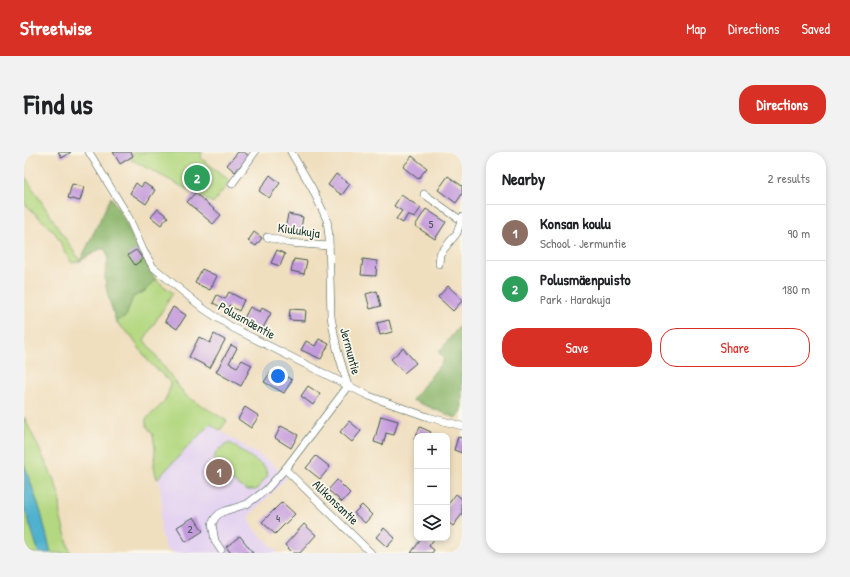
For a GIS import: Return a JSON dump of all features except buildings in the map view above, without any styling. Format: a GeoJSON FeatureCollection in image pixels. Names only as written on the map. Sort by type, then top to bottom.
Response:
{"type":"FeatureCollection","features":[{"type":"Feature","properties":{"kind":"street","name":"Polusmäentie"},"geometry":{"type":"LineString","coordinates":[[89,152],[128,216],[148,260],[159,273],[215,317],[233,328],[369,396],[405,409],[462,426]]}},
{"type":"Feature","properties":{"kind":"street"},"geometry":{"type":"LineString","coordinates":[[232,184],[255,152]]}},
{"type":"Feature","properties":{"kind":"street","name":"Jermuntie"},"geometry":{"type":"LineString","coordinates":[[221,550],[215,541],[212,524],[215,518],[219,514],[247,504],[266,490],[285,468],[348,386],[336,349],[332,322],[329,229],[325,213],[291,152]]}},
{"type":"Feature","properties":{"kind":"street"},"geometry":{"type":"LineString","coordinates":[[424,194],[462,219],[457,233],[440,254],[439,264]]}},
{"type":"Feature","properties":{"kind":"street","name":"Kiulukuja"},"geometry":{"type":"LineString","coordinates":[[267,237],[289,243],[329,246]]}},
{"type":"Feature","properties":{"kind":"street","name":"Alikonsantie"},"geometry":{"type":"LineString","coordinates":[[285,468],[371,553]]}},
{"type":"Feature","properties":{"kind":"path"},"geometry":{"type":"LineString","coordinates":[[24,549],[25,553]]}},
{"type":"Feature","properties":{"kind":"shaded area"},"geometry":{"type":"Polygon","coordinates":[[[169,394],[177,403],[273,464],[287,478],[249,516],[252,527],[279,553],[174,553],[166,549],[161,532],[160,518],[162,506],[160,484],[154,467],[155,448],[153,435],[146,425],[146,419],[165,401],[169,394]]]}},
{"type":"Feature","properties":{"kind":"green space"},"geometry":{"type":"Polygon","coordinates":[[[133,152],[202,152],[201,158],[230,181],[213,203],[130,159],[133,152]]]}},
{"type":"Feature","properties":{"kind":"green space"},"geometry":{"type":"Polygon","coordinates":[[[24,175],[80,261],[72,263],[55,233],[24,203],[24,175]]]}},
{"type":"Feature","properties":{"kind":"green space"},"geometry":{"type":"Polygon","coordinates":[[[111,197],[126,223],[135,245],[156,280],[145,291],[133,297],[126,316],[116,322],[105,281],[108,255],[104,249],[100,249],[80,261],[111,197]]]}},
{"type":"Feature","properties":{"kind":"green space"},"geometry":{"type":"Polygon","coordinates":[[[156,280],[173,293],[144,340],[185,395],[227,421],[220,430],[210,424],[157,479],[154,467],[155,448],[153,435],[146,425],[146,419],[166,399],[170,382],[149,362],[130,335],[116,322],[126,316],[133,297],[145,291],[156,280]]]}},
{"type":"Feature","properties":{"kind":"green space"},"geometry":{"type":"Polygon","coordinates":[[[462,323],[462,411],[456,418],[412,400],[444,360],[439,352],[462,323]]]}},
{"type":"Feature","properties":{"kind":"green space"},"geometry":{"type":"Polygon","coordinates":[[[24,417],[55,482],[60,498],[61,519],[71,553],[51,553],[41,513],[24,463],[24,417]]]}},
{"type":"Feature","properties":{"kind":"green space"},"geometry":{"type":"Polygon","coordinates":[[[230,443],[265,467],[268,475],[256,490],[246,490],[214,468],[216,452],[221,447],[230,443]]]}},
{"type":"Feature","properties":{"kind":"green space"},"geometry":{"type":"Polygon","coordinates":[[[24,506],[39,553],[28,553],[24,540],[24,506]]]}},
{"type":"Feature","properties":{"kind":"water"},"geometry":{"type":"Polygon","coordinates":[[[24,463],[41,513],[51,553],[39,553],[24,506],[24,463]]]}},
{"type":"Feature","properties":{"kind":"place","name":"Polusmäenpuisto"},"geometry":{"type":"Point","coordinates":[197,178]}},
{"type":"Feature","properties":{"kind":"place","name":"Konsan koulu"},"geometry":{"type":"Point","coordinates":[219,472]}}]}
